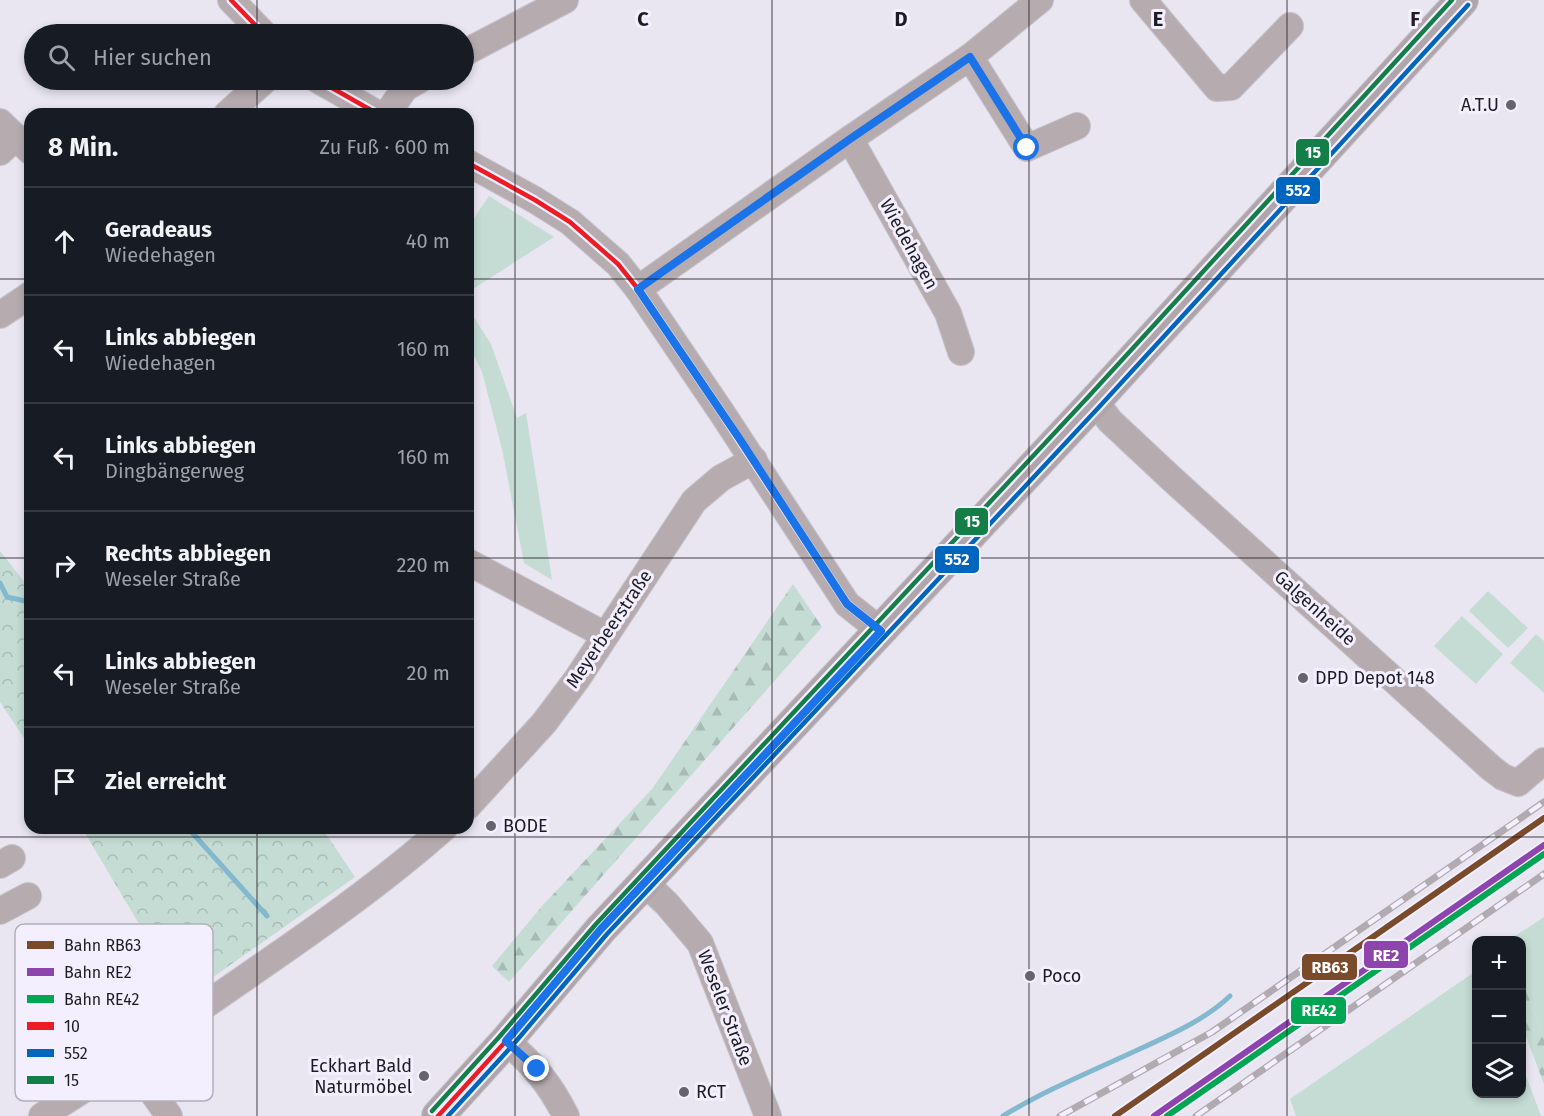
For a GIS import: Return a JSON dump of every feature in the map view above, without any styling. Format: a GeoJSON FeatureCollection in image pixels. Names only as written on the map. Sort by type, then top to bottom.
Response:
{"type":"FeatureCollection","features":[{"type":"Feature","properties":{"kind":"main road"},"geometry":{"type":"LineString","coordinates":[[438,1116],[506,1041],[601,929],[1095,401],[1462,0]]}},
{"type":"Feature","properties":{"kind":"street"},"geometry":{"type":"LineString","coordinates":[[231,0],[254,24]]}},
{"type":"Feature","properties":{"kind":"street"},"geometry":{"type":"LineString","coordinates":[[474,48],[565,0]]}},
{"type":"Feature","properties":{"kind":"street"},"geometry":{"type":"LineString","coordinates":[[638,289],[970,57],[1041,0]]}},
{"type":"Feature","properties":{"kind":"street"},"geometry":{"type":"LineString","coordinates":[[1143,0],[1217,88],[1231,87],[1290,26]]}},
{"type":"Feature","properties":{"kind":"street"},"geometry":{"type":"LineString","coordinates":[[970,57],[1027,148],[1077,126]]}},
{"type":"Feature","properties":{"kind":"street"},"geometry":{"type":"LineString","coordinates":[[234,108],[254,90]]}},
{"type":"Feature","properties":{"kind":"street"},"geometry":{"type":"LineString","coordinates":[[336,90],[367,108]]}},
{"type":"Feature","properties":{"kind":"street"},"geometry":{"type":"LineString","coordinates":[[391,108],[404,90]]}},
{"type":"Feature","properties":{"kind":"street","name":"Wiedehagen"},"geometry":{"type":"LineString","coordinates":[[850,139],[948,313],[961,352]]}},
{"type":"Feature","properties":{"kind":"street"},"geometry":{"type":"LineString","coordinates":[[474,166],[570,222],[618,264],[638,289],[754,460],[847,604],[881,631]]}},
{"type":"Feature","properties":{"kind":"street"},"geometry":{"type":"LineString","coordinates":[[0,315],[24,299]]}},
{"type":"Feature","properties":{"kind":"street","name":"Galgenheide"},"geometry":{"type":"LineString","coordinates":[[1095,401],[1110,421],[1166,473],[1491,768],[1503,777],[1518,783],[1544,761]]}},
{"type":"Feature","properties":{"kind":"street","name":"Meyerbeerstraße"},"geometry":{"type":"LineString","coordinates":[[474,799],[544,723],[577,679],[694,501],[721,478],[754,460]]}},
{"type":"Feature","properties":{"kind":"street"},"geometry":{"type":"LineString","coordinates":[[474,565],[605,635]]}},
{"type":"Feature","properties":{"kind":"street"},"geometry":{"type":"LineString","coordinates":[[213,1000],[412,856],[437,834]]}},
{"type":"Feature","properties":{"kind":"street","name":"Weseler Straße"},"geometry":{"type":"LineString","coordinates":[[645,883],[667,904],[700,943],[768,1116]]}},
{"type":"Feature","properties":{"kind":"street"},"geometry":{"type":"LineString","coordinates":[[0,911],[28,896]]}},
{"type":"Feature","properties":{"kind":"street"},"geometry":{"type":"LineString","coordinates":[[506,1041],[537,1069],[566,1116]]}},
{"type":"Feature","properties":{"kind":"street"},"geometry":{"type":"LineString","coordinates":[[42,1116],[66,1101]]}},
{"type":"Feature","properties":{"kind":"street"},"geometry":{"type":"LineString","coordinates":[[159,1101],[169,1116]]}},
{"type":"Feature","properties":{"kind":"green space"},"geometry":{"type":"Polygon","coordinates":[[[489,196],[554,237],[474,288],[474,218],[489,196]]]}},
{"type":"Feature","properties":{"kind":"green space"},"geometry":{"type":"Polygon","coordinates":[[[474,317],[491,344],[517,418],[526,413],[552,580],[524,563],[502,449],[482,372],[474,355],[474,317]]]}},
{"type":"Feature","properties":{"kind":"green space"},"geometry":{"type":"Polygon","coordinates":[[[0,551],[24,581],[24,738],[0,702],[0,551]]]}},
{"type":"Feature","properties":{"kind":"green space"},"geometry":{"type":"Polygon","coordinates":[[[793,584],[822,627],[509,982],[492,966],[543,905],[652,789],[793,584]]]}},
{"type":"Feature","properties":{"kind":"green space"},"geometry":{"type":"Polygon","coordinates":[[[1488,591],[1528,628],[1508,648],[1469,611],[1488,591]]]}},
{"type":"Feature","properties":{"kind":"green space"},"geometry":{"type":"Polygon","coordinates":[[[1462,616],[1503,654],[1476,684],[1434,646],[1462,616]]]}},
{"type":"Feature","properties":{"kind":"green space"},"geometry":{"type":"Polygon","coordinates":[[[1536,634],[1544,641],[1544,693],[1510,663],[1536,634]]]}},
{"type":"Feature","properties":{"kind":"green space"},"geometry":{"type":"Polygon","coordinates":[[[86,834],[326,834],[355,877],[213,977],[213,924],[139,924],[86,834]]]}},
{"type":"Feature","properties":{"kind":"green space"},"geometry":{"type":"Polygon","coordinates":[[[1544,917],[1544,1039],[1526,990],[1526,936],[1515,936],[1544,917]]]}},
{"type":"Feature","properties":{"kind":"green space"},"geometry":{"type":"Polygon","coordinates":[[[1472,974],[1472,1098],[1526,1098],[1526,1076],[1541,1116],[1296,1116],[1290,1099],[1472,974]]]}},
{"type":"Feature","properties":{"kind":"green space"},"geometry":{"type":"Polygon","coordinates":[[[1526,990],[1544,1039],[1544,1084],[1526,1037],[1526,990]]]}},
{"type":"Feature","properties":{"kind":"waterway"},"geometry":{"type":"LineString","coordinates":[[0,583],[7,597],[24,601]]}},
{"type":"Feature","properties":{"kind":"waterway"},"geometry":{"type":"LineString","coordinates":[[193,834],[267,916]]}},
{"type":"Feature","properties":{"kind":"waterway"},"geometry":{"type":"LineString","coordinates":[[1003,1116],[1055,1088],[1189,1025],[1211,1012],[1230,996]]}},
{"type":"Feature","properties":{"kind":"railway"},"geometry":{"type":"LineString","coordinates":[[1060,1116],[1212,1032],[1544,802]]}},
{"type":"Feature","properties":{"kind":"railway"},"geometry":{"type":"LineString","coordinates":[[1196,1116],[1544,874]]}},
{"type":"Feature","properties":{"kind":"rail line","name":"RB63"},"geometry":{"type":"LineString","coordinates":[[1115,1116],[1544,818]]}},
{"type":"Feature","properties":{"kind":"rail line","name":"RE2"},"geometry":{"type":"LineString","coordinates":[[1154,1116],[1544,845]]}},
{"type":"Feature","properties":{"kind":"rail line","name":"RE42"},"geometry":{"type":"LineString","coordinates":[[1167,1116],[1544,854]]}},
{"type":"Feature","properties":{"kind":"transit line","name":"10"},"geometry":{"type":"LineString","coordinates":[[231,0],[254,24]]}},
{"type":"Feature","properties":{"kind":"transit line","name":"15"},"geometry":{"type":"LineString","coordinates":[[432,1111],[596,924],[1089,396],[1452,0]]}},
{"type":"Feature","properties":{"kind":"transit line","name":"552"},"geometry":{"type":"LineString","coordinates":[[448,1116],[512,1046],[607,934],[1100,406],[1468,5]]}},
{"type":"Feature","properties":{"kind":"transit line","name":"10"},"geometry":{"type":"LineString","coordinates":[[336,90],[367,108]]}},
{"type":"Feature","properties":{"kind":"transit line","name":"10"},"geometry":{"type":"LineString","coordinates":[[474,166],[570,222],[618,264],[638,289],[722,413],[847,604],[881,631]]}},
{"type":"Feature","properties":{"kind":"transit line","name":"10"},"geometry":{"type":"LineString","coordinates":[[438,1116],[506,1041],[601,929],[881,631]]}},
{"type":"Feature","properties":{"kind":"place","name":"A.T.U"},"geometry":{"type":"Point","coordinates":[1511,105]}},
{"type":"Feature","properties":{"kind":"place","name":"DPD Depot 148"},"geometry":{"type":"Point","coordinates":[1303,678]}},
{"type":"Feature","properties":{"kind":"place","name":"BODE"},"geometry":{"type":"Point","coordinates":[491,826]}},
{"type":"Feature","properties":{"kind":"place","name":"Poco"},"geometry":{"type":"Point","coordinates":[1030,976]}},
{"type":"Feature","properties":{"kind":"place","name":"Eckhart Bald Naturmöbel"},"geometry":{"type":"Point","coordinates":[424,1076]}},
{"type":"Feature","properties":{"kind":"place","name":"RCT"},"geometry":{"type":"Point","coordinates":[684,1092]}},
{"type":"Feature","properties":{"kind":"route"},"geometry":{"type":"LineString","coordinates":[[537,1069],[506,1041],[601,929],[881,631],[847,604],[754,460],[638,289],[970,57],[1027,148]]}}]}
